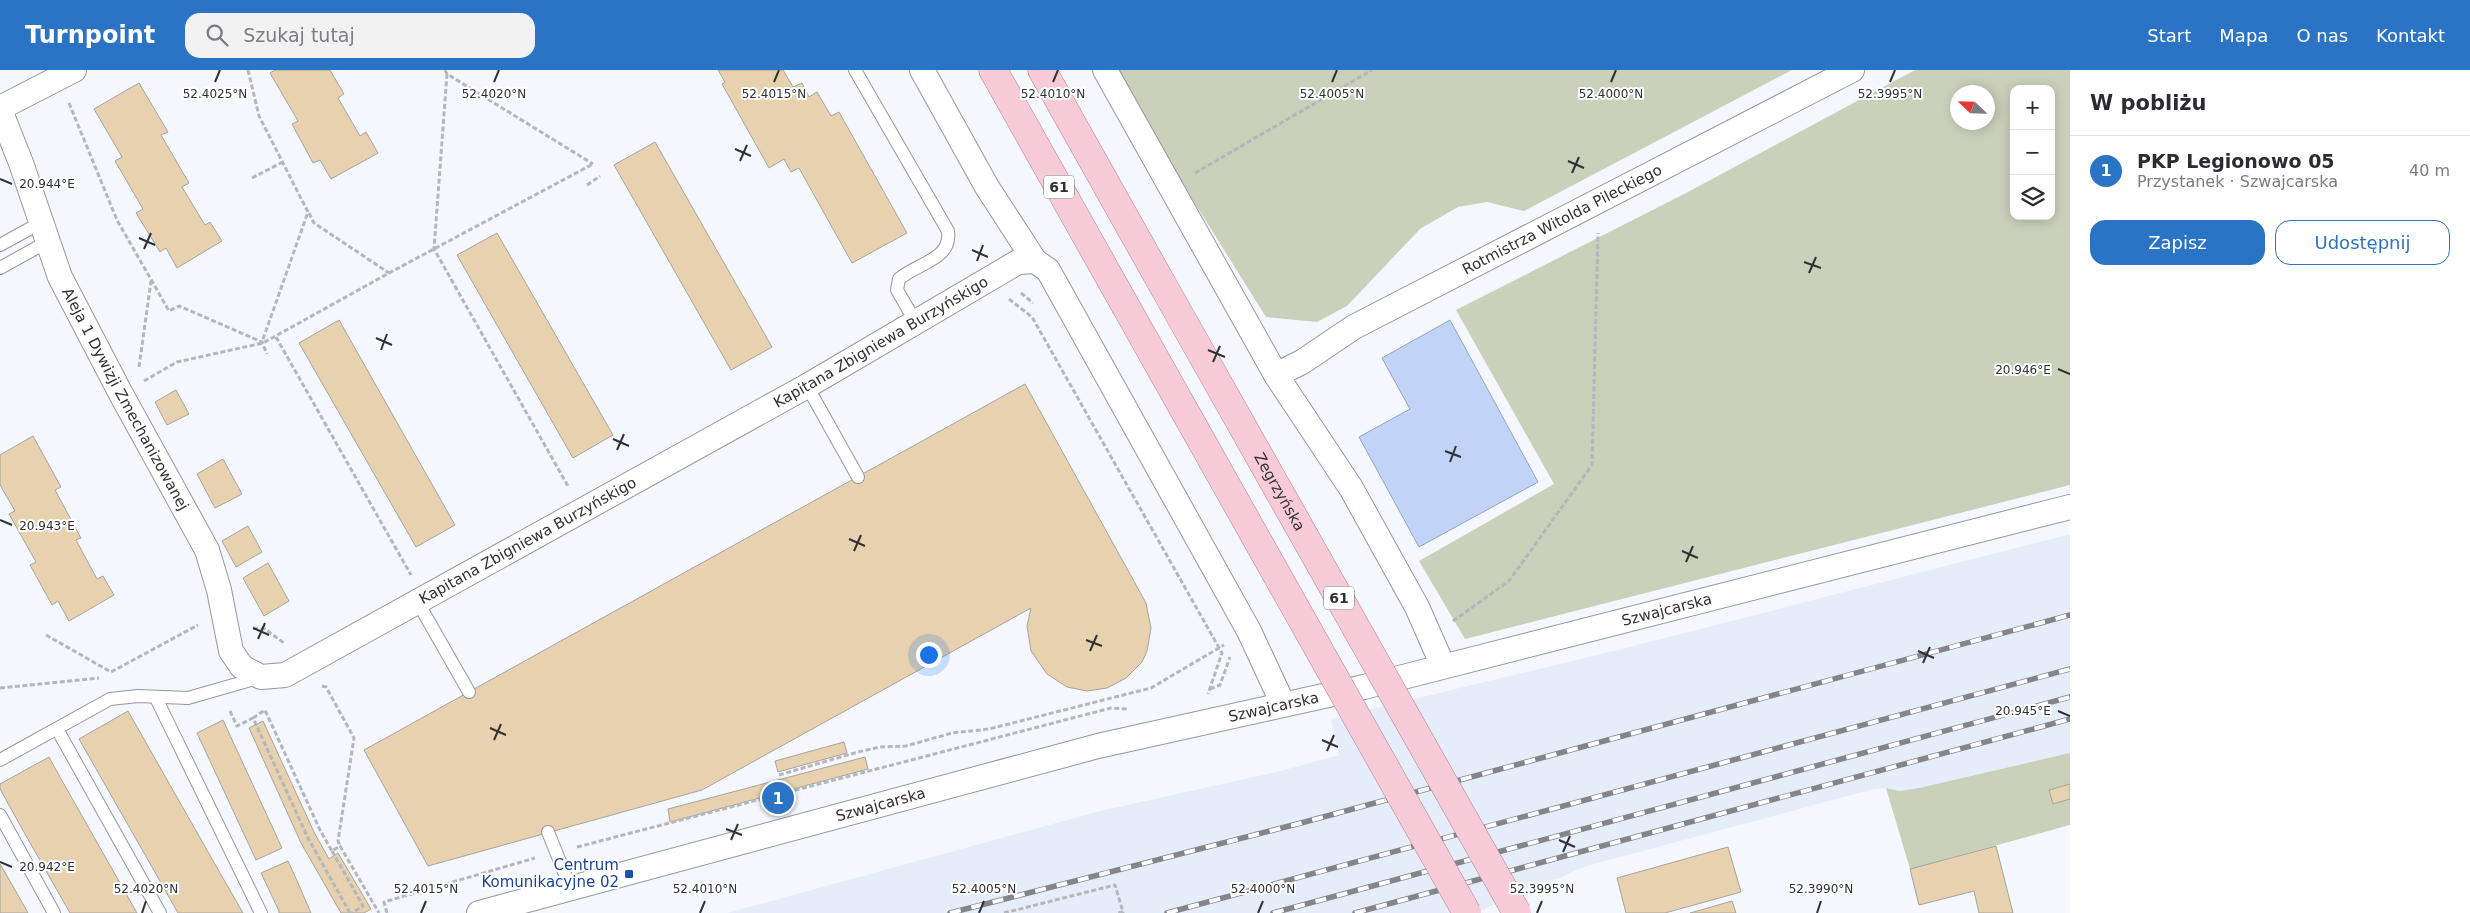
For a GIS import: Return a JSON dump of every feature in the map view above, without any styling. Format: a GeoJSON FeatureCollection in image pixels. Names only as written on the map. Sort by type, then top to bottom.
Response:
{"type":"FeatureCollection","features":[{"type":"Feature","properties":{"kind":"main road","name":"61"},"geometry":{"type":"LineString","coordinates":[[993,70],[1467,913]]}},
{"type":"Feature","properties":{"kind":"main road","name":"Zegrzyńska"},"geometry":{"type":"LineString","coordinates":[[1042,70],[1517,913]]}},
{"type":"Feature","properties":{"kind":"street"},"geometry":{"type":"LineString","coordinates":[[922,70],[987,187],[1035,261],[1048,270],[1058,287],[1249,631],[1283,704]]}},
{"type":"Feature","properties":{"kind":"street"},"geometry":{"type":"LineString","coordinates":[[1105,70],[1276,375],[1351,488],[1417,607],[1443,666]]}},
{"type":"Feature","properties":{"kind":"street","name":"Rotmistrza Witolda Pileckiego"},"geometry":{"type":"LineString","coordinates":[[1276,375],[1302,362],[1354,327],[1852,70]]}},
{"type":"Feature","properties":{"kind":"street"},"geometry":{"type":"LineString","coordinates":[[0,109],[66,74]]}},
{"type":"Feature","properties":{"kind":"street","name":"Aleja 1 Dywizji Zmechanizowanej"},"geometry":{"type":"LineString","coordinates":[[0,109],[21,163],[60,277],[129,389],[207,550],[219,590],[231,651],[242,667],[261,677]]}},
{"type":"Feature","properties":{"kind":"street","name":"Kapitana Zbigniewa Burzyńskigo"},"geometry":{"type":"LineString","coordinates":[[261,677],[285,675],[806,386],[1018,262],[1035,261]]}},
{"type":"Feature","properties":{"kind":"street","name":"Szwajcarska"},"geometry":{"type":"LineString","coordinates":[[479,913],[1098,746],[1364,686],[2070,507]]}},
{"type":"Feature","properties":{"kind":"lane"},"geometry":{"type":"LineString","coordinates":[[855,70],[948,231],[949,240],[946,250],[899,279],[897,290],[915,322]]}},
{"type":"Feature","properties":{"kind":"lane"},"geometry":{"type":"LineString","coordinates":[[0,245],[44,233]]}},
{"type":"Feature","properties":{"kind":"lane"},"geometry":{"type":"LineString","coordinates":[[0,268],[44,233]]}},
{"type":"Feature","properties":{"kind":"lane"},"geometry":{"type":"LineString","coordinates":[[806,386],[858,477]]}},
{"type":"Feature","properties":{"kind":"lane"},"geometry":{"type":"LineString","coordinates":[[417,601],[469,692]]}},
{"type":"Feature","properties":{"kind":"lane","name":"Kapitana Zbigniewa Burzyńskigo"},"geometry":{"type":"LineString","coordinates":[[0,760],[110,699],[138,696],[188,698],[203,696],[261,677]]}},
{"type":"Feature","properties":{"kind":"lane"},"geometry":{"type":"LineString","coordinates":[[156,698],[261,913]]}},
{"type":"Feature","properties":{"kind":"lane"},"geometry":{"type":"LineString","coordinates":[[57,729],[160,913]]}},
{"type":"Feature","properties":{"kind":"lane"},"geometry":{"type":"LineString","coordinates":[[0,815],[54,913]]}},
{"type":"Feature","properties":{"kind":"lane"},"geometry":{"type":"LineString","coordinates":[[548,832],[571,889]]}},
{"type":"Feature","properties":{"kind":"path"},"geometry":{"type":"LineString","coordinates":[[248,70],[259,116],[314,223],[389,273]]}},
{"type":"Feature","properties":{"kind":"path"},"geometry":{"type":"LineString","coordinates":[[445,70],[447,74],[434,249],[570,490]]}},
{"type":"Feature","properties":{"kind":"path"},"geometry":{"type":"LineString","coordinates":[[1171,186],[1372,70]]}},
{"type":"Feature","properties":{"kind":"path"},"geometry":{"type":"LineString","coordinates":[[66,74],[117,220],[169,311],[179,306],[262,342]]}},
{"type":"Feature","properties":{"kind":"path"},"geometry":{"type":"LineString","coordinates":[[129,389],[176,362],[276,337],[389,273],[593,164],[447,74]]}},
{"type":"Feature","properties":{"kind":"path"},"geometry":{"type":"LineString","coordinates":[[252,178],[283,162]]}},
{"type":"Feature","properties":{"kind":"path"},"geometry":{"type":"LineString","coordinates":[[588,185],[600,176]]}},
{"type":"Feature","properties":{"kind":"path"},"geometry":{"type":"LineString","coordinates":[[1450,624],[1509,581],[1592,465],[1599,202]]}},
{"type":"Feature","properties":{"kind":"path"},"geometry":{"type":"LineString","coordinates":[[267,354],[262,342],[308,212]]}},
{"type":"Feature","properties":{"kind":"path"},"geometry":{"type":"LineString","coordinates":[[129,389],[151,281]]}},
{"type":"Feature","properties":{"kind":"path"},"geometry":{"type":"LineString","coordinates":[[1006,293],[1010,299],[1032,316],[1222,654],[1206,700]]}},
{"type":"Feature","properties":{"kind":"path"},"geometry":{"type":"LineString","coordinates":[[276,337],[411,575]]}},
{"type":"Feature","properties":{"kind":"path"},"geometry":{"type":"LineString","coordinates":[[111,672],[207,620]]}},
{"type":"Feature","properties":{"kind":"path"},"geometry":{"type":"LineString","coordinates":[[46,636],[111,672],[112,677]]}},
{"type":"Feature","properties":{"kind":"path"},"geometry":{"type":"LineString","coordinates":[[779,775],[858,752],[880,747],[906,746],[952,733],[989,729],[1151,688],[1218,648]]}},
{"type":"Feature","properties":{"kind":"path"},"geometry":{"type":"LineString","coordinates":[[0,688],[102,678]]}},
{"type":"Feature","properties":{"kind":"path"},"geometry":{"type":"LineString","coordinates":[[319,685],[326,687],[354,738],[338,841],[380,913]]}},
{"type":"Feature","properties":{"kind":"path"},"geometry":{"type":"LineString","coordinates":[[387,913],[384,902],[556,852],[1112,708],[1129,709]]}},
{"type":"Feature","properties":{"kind":"path"},"geometry":{"type":"LineString","coordinates":[[230,711],[237,726],[265,710],[320,830],[363,906],[351,913],[308,838],[253,718]]}},
{"type":"Feature","properties":{"kind":"path"},"geometry":{"type":"LineString","coordinates":[[332,851],[340,846]]}},
{"type":"Feature","properties":{"kind":"path"},"geometry":{"type":"LineString","coordinates":[[1004,913],[1115,885],[1122,912],[1118,913]]}},
{"type":"Feature","properties":{"kind":"shaded area"},"geometry":{"type":"Polygon","coordinates":[[[2070,534],[2070,753],[1919,788],[1900,791],[1886,788],[1870,790],[1583,867],[1560,878],[1539,883],[1476,913],[727,913],[1100,811],[1277,772],[1339,755],[1331,719],[1622,649],[2070,534]]]}},
{"type":"Feature","properties":{"kind":"green space"},"geometry":{"type":"Polygon","coordinates":[[[1117,70],[1792,70],[1524,211],[1487,202],[1458,207],[1420,229],[1347,306],[1317,322],[1266,317],[1184,186],[1117,70]]]}},
{"type":"Feature","properties":{"kind":"green space"},"geometry":{"type":"Polygon","coordinates":[[[1915,70],[2070,70],[2070,485],[1465,639],[1419,561],[1554,484],[1456,310],[1686,193],[1915,70]]]}},
{"type":"Feature","properties":{"kind":"green space"},"geometry":{"type":"Polygon","coordinates":[[[2070,753],[2070,825],[1910,869],[1886,788],[1900,791],[1919,788],[2070,753]]]}},
{"type":"Feature","properties":{"kind":"water"},"geometry":{"type":"Polygon","coordinates":[[[1450,320],[1538,482],[1419,547],[1359,437],[1410,409],[1382,358],[1450,320]]]}},
{"type":"Feature","properties":{"kind":"building"},"geometry":{"type":"Polygon","coordinates":[[[275,70],[330,70],[344,94],[338,98],[360,136],[366,132],[378,153],[331,179],[320,160],[313,163],[292,124],[298,121],[270,73],[275,70]]]}},
{"type":"Feature","properties":{"kind":"building"},"geometry":{"type":"Polygon","coordinates":[[[718,70],[783,70],[793,87],[802,83],[809,97],[817,92],[831,116],[839,112],[907,233],[852,263],[799,168],[791,172],[784,159],[769,168],[722,84],[725,82],[718,70]]]}},
{"type":"Feature","properties":{"kind":"building"},"geometry":{"type":"Polygon","coordinates":[[[139,83],[168,132],[161,135],[189,183],[182,187],[205,225],[210,222],[222,241],[177,268],[166,248],[160,252],[136,213],[143,209],[115,161],[122,157],[94,109],[139,83]]]}},
{"type":"Feature","properties":{"kind":"building"},"geometry":{"type":"Polygon","coordinates":[[[655,142],[772,347],[731,370],[614,165],[655,142]]]}},
{"type":"Feature","properties":{"kind":"building"},"geometry":{"type":"Polygon","coordinates":[[[497,233],[613,435],[573,458],[457,255],[497,233]]]}},
{"type":"Feature","properties":{"kind":"building"},"geometry":{"type":"Polygon","coordinates":[[[339,320],[455,525],[416,547],[299,343],[339,320]]]}},
{"type":"Feature","properties":{"kind":"building"},"geometry":{"type":"Polygon","coordinates":[[[1025,384],[1146,603],[1151,628],[1147,651],[1142,662],[1126,678],[1107,688],[1087,691],[1067,687],[1047,674],[1031,651],[1027,626],[1031,608],[702,790],[428,866],[364,750],[1025,384]]]}},
{"type":"Feature","properties":{"kind":"building"},"geometry":{"type":"Polygon","coordinates":[[[176,390],[189,414],[167,425],[155,402],[176,390]]]}},
{"type":"Feature","properties":{"kind":"building"},"geometry":{"type":"Polygon","coordinates":[[[33,436],[61,487],[55,490],[81,538],[76,540],[97,579],[103,576],[114,595],[69,621],[58,601],[52,605],[30,565],[36,562],[9,514],[15,511],[0,485],[0,455],[33,436]]]}},
{"type":"Feature","properties":{"kind":"building"},"geometry":{"type":"Polygon","coordinates":[[[223,459],[242,494],[215,508],[197,474],[223,459]]]}},
{"type":"Feature","properties":{"kind":"building"},"geometry":{"type":"Polygon","coordinates":[[[248,526],[262,552],[236,567],[222,541],[248,526]]]}},
{"type":"Feature","properties":{"kind":"building"},"geometry":{"type":"Polygon","coordinates":[[[268,563],[289,601],[264,616],[243,578],[268,563]]]}},
{"type":"Feature","properties":{"kind":"building"},"geometry":{"type":"Polygon","coordinates":[[[128,711],[243,913],[178,913],[79,739],[128,711]]]}},
{"type":"Feature","properties":{"kind":"building"},"geometry":{"type":"Polygon","coordinates":[[[223,720],[282,848],[256,860],[197,733],[223,720]]]}},
{"type":"Feature","properties":{"kind":"building"},"geometry":{"type":"Polygon","coordinates":[[[263,721],[314,832],[329,859],[338,853],[371,909],[364,913],[341,913],[301,843],[249,728],[263,721]]]}},
{"type":"Feature","properties":{"kind":"building"},"geometry":{"type":"Polygon","coordinates":[[[844,742],[847,753],[778,772],[775,761],[844,742]]]}},
{"type":"Feature","properties":{"kind":"building"},"geometry":{"type":"Polygon","coordinates":[[[49,757],[137,913],[70,913],[25,834],[0,789],[0,784],[49,757]]]}},
{"type":"Feature","properties":{"kind":"building"},"geometry":{"type":"Polygon","coordinates":[[[865,757],[868,769],[670,822],[668,809],[865,757]]]}},
{"type":"Feature","properties":{"kind":"building"},"geometry":{"type":"Polygon","coordinates":[[[2070,784],[2070,799],[2053,804],[2049,790],[2070,784]]]}},
{"type":"Feature","properties":{"kind":"building"},"geometry":{"type":"Polygon","coordinates":[[[1996,846],[2013,913],[1979,913],[1974,891],[1919,905],[1910,869],[1996,846]]]}},
{"type":"Feature","properties":{"kind":"building"},"geometry":{"type":"Polygon","coordinates":[[[1728,847],[1741,892],[1665,913],[1626,913],[1617,878],[1728,847]]]}},
{"type":"Feature","properties":{"kind":"building"},"geometry":{"type":"Polygon","coordinates":[[[288,861],[311,913],[279,913],[261,873],[288,861]]]}},
{"type":"Feature","properties":{"kind":"building"},"geometry":{"type":"Polygon","coordinates":[[[0,864],[14,888],[28,913],[0,913],[0,864]]]}},
{"type":"Feature","properties":{"kind":"building"},"geometry":{"type":"Polygon","coordinates":[[[1732,901],[1736,913],[1690,913],[1732,901]]]}},
{"type":"Feature","properties":{"kind":"railway"},"geometry":{"type":"LineString","coordinates":[[950,913],[1301,823],[2070,615]]}},
{"type":"Feature","properties":{"kind":"railway"},"geometry":{"type":"LineString","coordinates":[[1167,913],[2070,669]]}},
{"type":"Feature","properties":{"kind":"railway"},"geometry":{"type":"LineString","coordinates":[[1273,913],[2070,697]]}},
{"type":"Feature","properties":{"kind":"railway"},"geometry":{"type":"LineString","coordinates":[[1355,913],[2070,719]]}},
{"type":"Feature","properties":{"kind":"place","name":"PKP Legionowo 05"},"geometry":{"type":"Point","coordinates":[778,798]}},
{"type":"Feature","properties":{"kind":"place","name":"Centrum Komunikacyjne 02"},"geometry":{"type":"Point","coordinates":[629,874]}}]}
